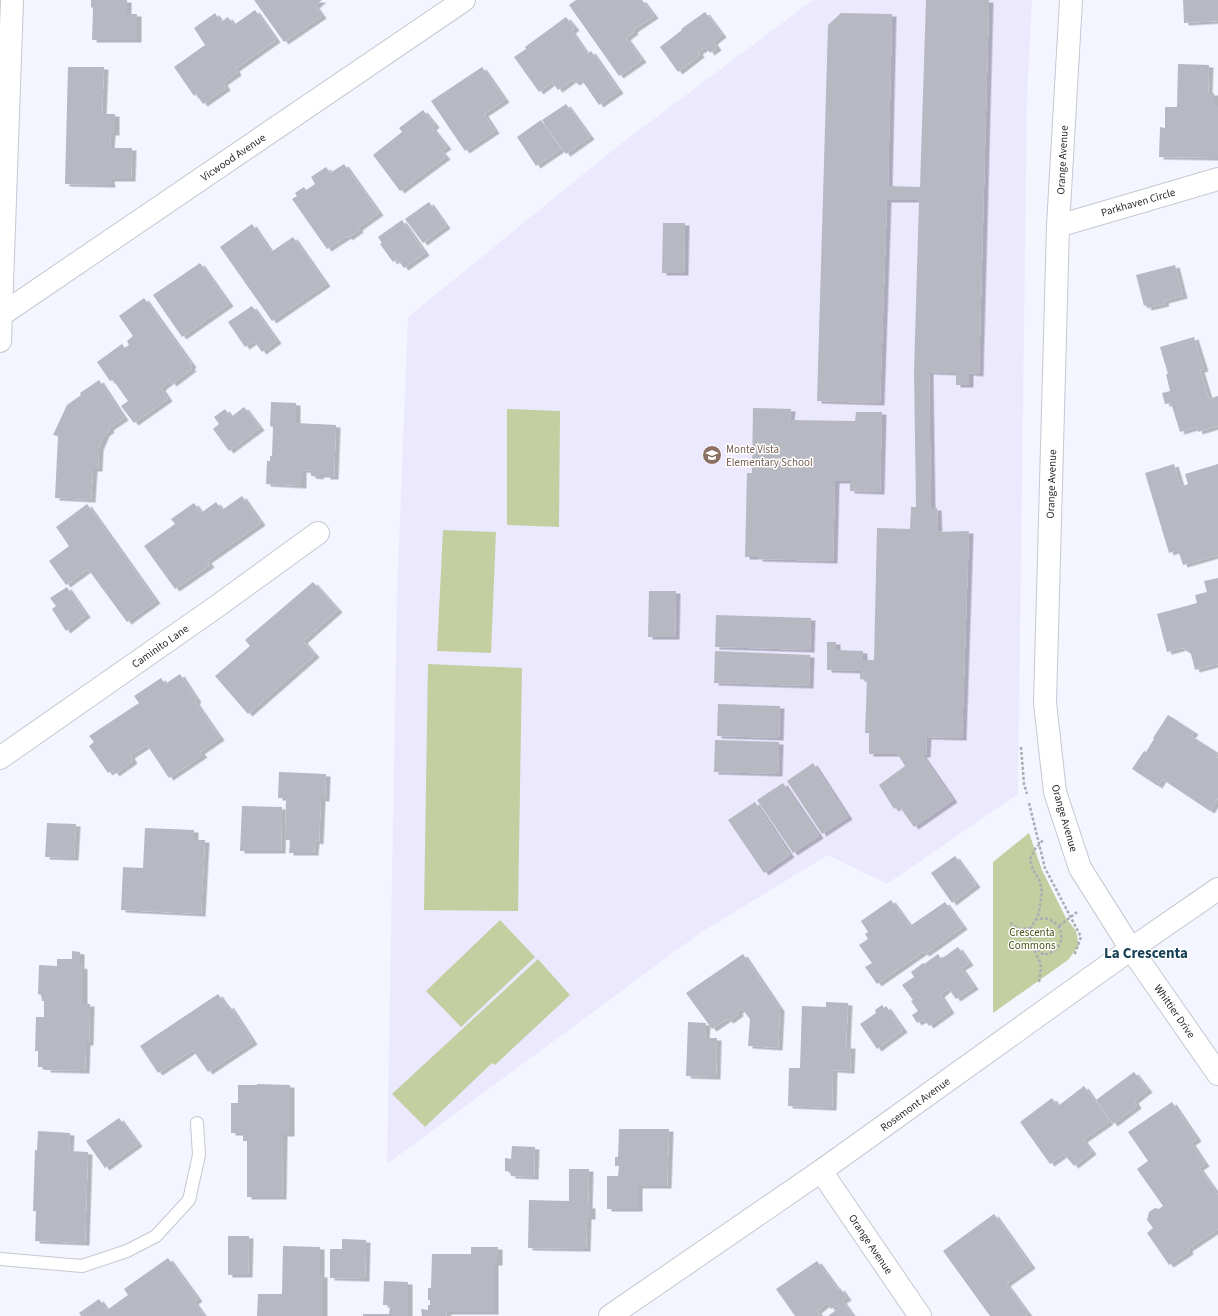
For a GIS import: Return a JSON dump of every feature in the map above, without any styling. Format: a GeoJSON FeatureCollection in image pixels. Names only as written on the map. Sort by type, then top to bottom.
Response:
{"type":"FeatureCollection","features":[{"type":"Feature","properties":{"kind":"street"},"geometry":{"type":"LineString","coordinates":[[0,341],[12,0]]}},
{"type":"Feature","properties":{"kind":"street","name":"Vicwood Avenue"},"geometry":{"type":"LineString","coordinates":[[1,315],[464,0]]}},
{"type":"Feature","properties":{"kind":"street","name":"Orange Avenue"},"geometry":{"type":"LineString","coordinates":[[1071,0],[1058,226],[1045,703],[1055,792],[1080,868],[1131,949]]}},
{"type":"Feature","properties":{"kind":"street","name":"Parkhaven Circle"},"geometry":{"type":"LineString","coordinates":[[1058,226],[1218,179]]}},
{"type":"Feature","properties":{"kind":"street","name":"Caminito Lane"},"geometry":{"type":"LineString","coordinates":[[0,758],[216,607],[318,532]]}},
{"type":"Feature","properties":{"kind":"street","name":"Rosemont Avenue"},"geometry":{"type":"LineString","coordinates":[[610,1316],[821,1171],[1131,949],[1218,889]]}},
{"type":"Feature","properties":{"kind":"street","name":"Whittier Drive"},"geometry":{"type":"LineString","coordinates":[[1131,949],[1218,1074]]}},
{"type":"Feature","properties":{"kind":"street","name":"Orange Avenue"},"geometry":{"type":"LineString","coordinates":[[821,1171],[920,1316]]}},
{"type":"Feature","properties":{"kind":"lane"},"geometry":{"type":"LineString","coordinates":[[0,1259],[82,1266],[127,1251],[156,1236],[189,1200],[199,1155],[198,1123]]}},
{"type":"Feature","properties":{"kind":"path"},"geometry":{"type":"LineString","coordinates":[[1034,827],[1045,868],[1081,937],[1079,945]]}},
{"type":"Feature","properties":{"kind":"path"},"geometry":{"type":"LineString","coordinates":[[1035,849],[1030,858],[1033,870],[1039,879],[1042,890],[1039,913],[1031,928],[1030,935],[1040,962],[1041,970],[1039,981]]}},
{"type":"Feature","properties":{"kind":"path"},"geometry":{"type":"LineString","coordinates":[[1059,926],[1071,916]]}},
{"type":"Feature","properties":{"kind":"path"},"geometry":{"type":"LineString","coordinates":[[1034,947],[1044,955],[1053,951],[1058,946],[1062,937],[1059,926],[1056,922],[1050,919],[1040,918],[1035,920]]}},
{"type":"Feature","properties":{"kind":"path"},"geometry":{"type":"LineString","coordinates":[[1010,923],[1019,929],[1031,928]]}},
{"type":"Feature","properties":{"kind":"shaded area","name":"Monte Vista Elementary School"},"geometry":{"type":"Polygon","coordinates":[[[813,0],[1032,0],[1027,97],[1018,794],[887,884],[828,855],[700,933],[387,1164],[397,593],[408,317],[618,146],[813,0]]]}},
{"type":"Feature","properties":{"kind":"green space"},"geometry":{"type":"Polygon","coordinates":[[[507,409],[560,411],[559,527],[507,525],[507,409]]]}},
{"type":"Feature","properties":{"kind":"green space"},"geometry":{"type":"Polygon","coordinates":[[[443,530],[496,532],[491,653],[437,651],[443,530]]]}},
{"type":"Feature","properties":{"kind":"green space"},"geometry":{"type":"Polygon","coordinates":[[[428,664],[522,668],[518,911],[424,910],[428,664]]]}},
{"type":"Feature","properties":{"kind":"green space","name":"Crescenta Commons"},"geometry":{"type":"Polygon","coordinates":[[[1029,833],[1042,870],[1066,918],[1076,931],[1079,945],[1068,960],[993,1013],[993,862],[1029,833]]]}},
{"type":"Feature","properties":{"kind":"green space"},"geometry":{"type":"Polygon","coordinates":[[[500,920],[535,957],[461,1027],[426,991],[500,920]]]}},
{"type":"Feature","properties":{"kind":"green space"},"geometry":{"type":"Polygon","coordinates":[[[538,959],[570,995],[495,1065],[492,1063],[425,1127],[392,1094],[538,959]]]}},
{"type":"Feature","properties":{"kind":"building"},"geometry":{"type":"Polygon","coordinates":[[[91,0],[127,0],[127,14],[137,14],[137,40],[92,40],[93,8],[91,7],[91,0]]]}},
{"type":"Feature","properties":{"kind":"building"},"geometry":{"type":"Polygon","coordinates":[[[254,0],[322,0],[315,6],[322,16],[284,42],[254,0]]]}},
{"type":"Feature","properties":{"kind":"building"},"geometry":{"type":"Polygon","coordinates":[[[576,0],[642,0],[654,16],[633,30],[634,32],[626,38],[642,60],[619,76],[569,5],[576,0]]]}},
{"type":"Feature","properties":{"kind":"building"},"geometry":{"type":"Polygon","coordinates":[[[926,0],[989,0],[979,374],[969,373],[969,385],[956,385],[956,373],[929,372],[931,508],[937,508],[938,532],[969,531],[962,738],[927,737],[926,755],[922,755],[953,800],[914,827],[899,806],[894,809],[879,785],[905,766],[902,761],[897,754],[869,754],[869,733],[865,733],[867,680],[860,679],[860,671],[827,670],[827,642],[836,642],[836,650],[863,651],[863,660],[874,660],[877,528],[910,529],[911,507],[916,507],[914,372],[919,200],[887,200],[880,403],[817,401],[828,25],[841,13],[892,14],[888,186],[920,187],[926,0]]]}},
{"type":"Feature","properties":{"kind":"building"},"geometry":{"type":"Polygon","coordinates":[[[1183,0],[1218,0],[1218,21],[1184,23],[1183,0]]]}},
{"type":"Feature","properties":{"kind":"building"},"geometry":{"type":"Polygon","coordinates":[[[255,10],[276,40],[235,69],[237,73],[223,83],[226,88],[203,104],[196,94],[194,96],[174,67],[205,45],[194,28],[215,13],[221,22],[228,17],[234,25],[255,10]]]}},
{"type":"Feature","properties":{"kind":"building"},"geometry":{"type":"Polygon","coordinates":[[[705,12],[722,35],[713,42],[717,48],[710,53],[706,47],[698,52],[700,55],[678,72],[660,47],[682,30],[681,29],[705,12]]]}},
{"type":"Feature","properties":{"kind":"building"},"geometry":{"type":"Polygon","coordinates":[[[566,17],[575,28],[571,31],[587,54],[591,51],[619,91],[599,105],[581,79],[575,83],[572,80],[558,90],[552,82],[539,92],[514,57],[526,49],[525,47],[566,17]]]}},
{"type":"Feature","properties":{"kind":"building"},"geometry":{"type":"Polygon","coordinates":[[[1178,64],[1209,65],[1208,93],[1214,93],[1214,105],[1218,105],[1218,158],[1159,157],[1160,127],[1165,128],[1165,107],[1177,107],[1178,64]]]}},
{"type":"Feature","properties":{"kind":"building"},"geometry":{"type":"Polygon","coordinates":[[[68,67],[104,67],[102,114],[115,114],[115,133],[111,133],[110,148],[132,148],[131,179],[110,179],[111,185],[65,184],[68,67]]]}},
{"type":"Feature","properties":{"kind":"building"},"geometry":{"type":"Polygon","coordinates":[[[482,67],[505,100],[484,114],[495,131],[465,151],[431,101],[482,67]]]}},
{"type":"Feature","properties":{"kind":"building"},"geometry":{"type":"Polygon","coordinates":[[[566,104],[590,137],[566,154],[542,120],[566,104]]]}},
{"type":"Feature","properties":{"kind":"building"},"geometry":{"type":"Polygon","coordinates":[[[423,110],[435,125],[432,128],[447,147],[441,151],[446,157],[400,191],[373,155],[402,132],[399,128],[423,110]]]}},
{"type":"Feature","properties":{"kind":"building"},"geometry":{"type":"Polygon","coordinates":[[[541,120],[561,149],[536,166],[517,137],[541,120]]]}},
{"type":"Feature","properties":{"kind":"building"},"geometry":{"type":"Polygon","coordinates":[[[344,164],[379,213],[358,228],[359,230],[348,238],[347,236],[327,249],[292,199],[297,196],[295,193],[304,187],[306,190],[315,184],[311,177],[326,167],[330,173],[344,164]]]}},
{"type":"Feature","properties":{"kind":"building"},"geometry":{"type":"Polygon","coordinates":[[[429,202],[446,226],[423,243],[405,219],[429,202]]]}},
{"type":"Feature","properties":{"kind":"building"},"geometry":{"type":"Polygon","coordinates":[[[402,220],[425,253],[404,268],[397,259],[393,262],[380,244],[382,243],[378,237],[402,220]]]}},
{"type":"Feature","properties":{"kind":"building"},"geometry":{"type":"Polygon","coordinates":[[[663,223],[685,223],[684,273],[662,273],[663,223]]]}},
{"type":"Feature","properties":{"kind":"building"},"geometry":{"type":"Polygon","coordinates":[[[252,224],[271,252],[293,237],[326,284],[272,321],[220,247],[252,224]]]}},
{"type":"Feature","properties":{"kind":"building"},"geometry":{"type":"Polygon","coordinates":[[[200,263],[229,304],[182,337],[153,295],[200,263]]]}},
{"type":"Feature","properties":{"kind":"building"},"geometry":{"type":"Polygon","coordinates":[[[1175,265],[1183,296],[1164,301],[1165,304],[1147,308],[1146,305],[1144,306],[1136,275],[1175,265]]]}},
{"type":"Feature","properties":{"kind":"building"},"geometry":{"type":"Polygon","coordinates":[[[144,298],[192,365],[190,367],[192,369],[172,384],[170,381],[161,388],[168,399],[134,423],[121,406],[128,401],[113,380],[110,381],[97,362],[122,344],[125,348],[129,345],[127,341],[133,336],[119,316],[144,298]]]}},
{"type":"Feature","properties":{"kind":"building"},"geometry":{"type":"Polygon","coordinates":[[[252,306],[277,341],[262,352],[254,341],[245,347],[228,322],[252,306]]]}},
{"type":"Feature","properties":{"kind":"building"},"geometry":{"type":"Polygon","coordinates":[[[1194,337],[1204,369],[1200,370],[1209,399],[1218,396],[1218,426],[1198,432],[1197,427],[1180,432],[1171,403],[1165,404],[1162,393],[1170,391],[1166,374],[1168,374],[1160,347],[1194,337]]]}},
{"type":"Feature","properties":{"kind":"building"},"geometry":{"type":"Polygon","coordinates":[[[99,380],[124,418],[109,428],[110,430],[105,434],[99,448],[98,469],[93,469],[91,500],[55,498],[58,436],[53,435],[67,405],[81,395],[80,393],[99,380]]]}},
{"type":"Feature","properties":{"kind":"building"},"geometry":{"type":"Polygon","coordinates":[[[271,402],[296,403],[296,423],[336,425],[334,477],[326,477],[326,475],[319,475],[319,477],[311,476],[311,471],[302,470],[302,486],[266,484],[267,461],[270,461],[270,456],[272,456],[273,427],[270,426],[271,402]]]}},
{"type":"Feature","properties":{"kind":"building"},"geometry":{"type":"Polygon","coordinates":[[[244,407],[260,428],[229,451],[213,429],[219,424],[214,417],[225,409],[231,417],[244,407]]]}},
{"type":"Feature","properties":{"kind":"building"},"geometry":{"type":"Polygon","coordinates":[[[753,408],[791,409],[790,420],[855,421],[856,412],[882,412],[880,492],[850,491],[850,481],[835,481],[833,561],[758,559],[758,557],[745,557],[747,473],[752,473],[753,408]]]}},
{"type":"Feature","properties":{"kind":"building"},"geometry":{"type":"Polygon","coordinates":[[[1174,464],[1181,487],[1188,484],[1185,474],[1218,464],[1218,555],[1183,565],[1178,550],[1169,553],[1145,473],[1174,464]]]}},
{"type":"Feature","properties":{"kind":"building"},"geometry":{"type":"Polygon","coordinates":[[[242,496],[261,523],[207,561],[210,565],[175,589],[144,546],[175,524],[171,519],[194,503],[201,513],[216,502],[222,510],[242,496]]]}},
{"type":"Feature","properties":{"kind":"building"},"geometry":{"type":"Polygon","coordinates":[[[87,504],[156,601],[127,622],[88,569],[66,585],[49,561],[69,546],[56,527],[87,504]]]}},
{"type":"Feature","properties":{"kind":"building"},"geometry":{"type":"Polygon","coordinates":[[[1218,578],[1218,664],[1195,670],[1191,654],[1183,648],[1167,652],[1157,614],[1197,603],[1195,595],[1207,592],[1204,581],[1218,578]]]}},
{"type":"Feature","properties":{"kind":"building"},"geometry":{"type":"Polygon","coordinates":[[[313,582],[338,610],[303,641],[315,655],[248,714],[215,676],[250,646],[245,640],[313,582]]]}},
{"type":"Feature","properties":{"kind":"building"},"geometry":{"type":"Polygon","coordinates":[[[67,587],[86,615],[66,631],[52,609],[56,606],[50,598],[67,587]]]}},
{"type":"Feature","properties":{"kind":"building"},"geometry":{"type":"Polygon","coordinates":[[[649,591],[676,591],[675,637],[648,637],[649,591]]]}},
{"type":"Feature","properties":{"kind":"building"},"geometry":{"type":"Polygon","coordinates":[[[716,615],[811,618],[810,650],[715,647],[716,615]]]}},
{"type":"Feature","properties":{"kind":"building"},"geometry":{"type":"Polygon","coordinates":[[[715,651],[810,655],[809,686],[714,683],[715,651]]]}},
{"type":"Feature","properties":{"kind":"building"},"geometry":{"type":"Polygon","coordinates":[[[180,674],[197,700],[195,702],[220,738],[200,752],[203,755],[169,778],[147,745],[130,756],[133,761],[115,774],[112,770],[108,773],[89,746],[94,742],[89,736],[139,703],[134,696],[161,678],[165,684],[180,674]]]}},
{"type":"Feature","properties":{"kind":"building"},"geometry":{"type":"Polygon","coordinates":[[[718,704],[780,706],[779,738],[717,736],[718,704]]]}},
{"type":"Feature","properties":{"kind":"building"},"geometry":{"type":"Polygon","coordinates":[[[1168,715],[1194,732],[1191,736],[1218,753],[1216,756],[1218,758],[1218,798],[1210,811],[1162,779],[1158,786],[1132,769],[1144,751],[1146,752],[1168,715]]]}},
{"type":"Feature","properties":{"kind":"building"},"geometry":{"type":"Polygon","coordinates":[[[715,740],[779,742],[778,774],[714,772],[715,740]]]}},
{"type":"Feature","properties":{"kind":"building"},"geometry":{"type":"Polygon","coordinates":[[[813,763],[848,817],[822,834],[787,781],[813,763]]]}},
{"type":"Feature","properties":{"kind":"building"},"geometry":{"type":"Polygon","coordinates":[[[279,772],[326,774],[325,799],[321,799],[319,842],[315,841],[314,853],[289,853],[290,840],[285,840],[286,798],[278,798],[279,772]]]}},
{"type":"Feature","properties":{"kind":"building"},"geometry":{"type":"Polygon","coordinates":[[[783,783],[819,836],[793,853],[757,800],[783,783]]]}},
{"type":"Feature","properties":{"kind":"building"},"geometry":{"type":"Polygon","coordinates":[[[755,802],[790,855],[764,873],[728,820],[755,802]]]}},
{"type":"Feature","properties":{"kind":"building"},"geometry":{"type":"Polygon","coordinates":[[[242,806],[282,807],[281,851],[240,851],[242,806]]]}},
{"type":"Feature","properties":{"kind":"building"},"geometry":{"type":"Polygon","coordinates":[[[47,823],[76,824],[74,858],[45,857],[47,823]]]}},
{"type":"Feature","properties":{"kind":"building"},"geometry":{"type":"Polygon","coordinates":[[[145,828],[194,830],[194,840],[205,840],[201,914],[121,910],[123,867],[143,868],[145,828]]]}},
{"type":"Feature","properties":{"kind":"building"},"geometry":{"type":"Polygon","coordinates":[[[955,856],[976,885],[952,903],[931,873],[955,856]]]}},
{"type":"Feature","properties":{"kind":"building"},"geometry":{"type":"Polygon","coordinates":[[[891,900],[910,926],[945,902],[963,927],[925,954],[923,952],[877,984],[865,967],[872,963],[859,945],[868,939],[865,934],[868,932],[861,921],[891,900]]]}},
{"type":"Feature","properties":{"kind":"building"},"geometry":{"type":"Polygon","coordinates":[[[958,947],[969,963],[961,968],[974,987],[956,999],[948,988],[940,995],[950,1011],[929,1026],[924,1019],[917,1023],[912,1015],[918,1011],[911,1001],[913,1000],[902,985],[914,977],[911,972],[923,963],[924,964],[938,954],[941,959],[958,947]]]}},
{"type":"Feature","properties":{"kind":"building"},"geometry":{"type":"Polygon","coordinates":[[[72,951],[80,952],[80,966],[83,967],[83,1004],[90,1004],[89,1043],[86,1043],[85,1071],[46,1070],[46,1067],[38,1067],[38,1051],[35,1051],[36,1017],[44,1017],[44,1001],[42,1001],[41,995],[38,994],[39,965],[57,966],[57,959],[72,959],[72,951]]]}},
{"type":"Feature","properties":{"kind":"building"},"geometry":{"type":"Polygon","coordinates":[[[743,954],[780,1009],[778,1048],[748,1046],[750,1019],[742,1009],[738,1011],[739,1014],[729,1021],[727,1019],[712,1029],[686,993],[743,954]]]}},
{"type":"Feature","properties":{"kind":"building"},"geometry":{"type":"Polygon","coordinates":[[[218,994],[227,1007],[229,1005],[253,1042],[208,1072],[193,1050],[158,1073],[140,1046],[218,994]]]}},
{"type":"Feature","properties":{"kind":"building"},"geometry":{"type":"Polygon","coordinates":[[[826,1002],[848,1003],[846,1046],[851,1046],[850,1071],[833,1070],[832,1108],[788,1106],[789,1068],[800,1068],[802,1006],[826,1007],[826,1002]]]}},
{"type":"Feature","properties":{"kind":"building"},"geometry":{"type":"Polygon","coordinates":[[[882,1005],[884,1008],[886,1006],[903,1030],[877,1049],[860,1024],[876,1013],[875,1010],[882,1005]]]}},
{"type":"Feature","properties":{"kind":"building"},"geometry":{"type":"Polygon","coordinates":[[[688,1022],[706,1023],[705,1038],[717,1038],[716,1077],[686,1076],[688,1022]]]}},
{"type":"Feature","properties":{"kind":"building"},"geometry":{"type":"Polygon","coordinates":[[[1134,1072],[1148,1090],[1134,1101],[1137,1106],[1113,1124],[1096,1100],[1134,1072]]]}},
{"type":"Feature","properties":{"kind":"building"},"geometry":{"type":"Polygon","coordinates":[[[238,1085],[290,1085],[290,1134],[283,1134],[282,1197],[247,1197],[247,1141],[243,1141],[243,1133],[231,1133],[231,1103],[238,1103],[238,1085]]]}},
{"type":"Feature","properties":{"kind":"building"},"geometry":{"type":"Polygon","coordinates":[[[1084,1086],[1109,1122],[1083,1140],[1092,1152],[1074,1166],[1064,1154],[1050,1164],[1020,1122],[1052,1098],[1058,1106],[1084,1086]]]}},
{"type":"Feature","properties":{"kind":"building"},"geometry":{"type":"Polygon","coordinates":[[[1172,1102],[1197,1139],[1191,1143],[1205,1164],[1199,1168],[1218,1195],[1218,1229],[1188,1249],[1189,1252],[1169,1265],[1147,1233],[1153,1228],[1147,1220],[1149,1212],[1155,1208],[1159,1209],[1163,1206],[1137,1169],[1148,1161],[1128,1132],[1172,1102]]]}},
{"type":"Feature","properties":{"kind":"building"},"geometry":{"type":"Polygon","coordinates":[[[119,1118],[138,1144],[105,1168],[86,1141],[119,1118]]]}},
{"type":"Feature","properties":{"kind":"building"},"geometry":{"type":"Polygon","coordinates":[[[619,1129],[669,1129],[667,1186],[638,1186],[638,1209],[607,1209],[607,1176],[618,1176],[619,1166],[615,1166],[615,1157],[618,1157],[619,1129]]]}},
{"type":"Feature","properties":{"kind":"building"},"geometry":{"type":"Polygon","coordinates":[[[38,1131],[70,1133],[69,1151],[88,1152],[85,1243],[35,1241],[36,1211],[33,1211],[35,1150],[37,1150],[38,1131]]]}},
{"type":"Feature","properties":{"kind":"building"},"geometry":{"type":"Polygon","coordinates":[[[512,1146],[535,1147],[534,1177],[511,1176],[510,1172],[505,1171],[505,1158],[511,1159],[512,1146]]]}},
{"type":"Feature","properties":{"kind":"building"},"geometry":{"type":"Polygon","coordinates":[[[569,1169],[589,1169],[588,1206],[591,1206],[591,1217],[587,1217],[586,1249],[528,1248],[529,1200],[569,1201],[569,1169]]]}},
{"type":"Feature","properties":{"kind":"building"},"geometry":{"type":"Polygon","coordinates":[[[994,1214],[1031,1266],[1006,1284],[1028,1314],[1025,1316],[990,1316],[943,1251],[994,1214]]]}},
{"type":"Feature","properties":{"kind":"building"},"geometry":{"type":"Polygon","coordinates":[[[228,1236],[249,1236],[248,1275],[228,1275],[228,1236]]]}},
{"type":"Feature","properties":{"kind":"building"},"geometry":{"type":"Polygon","coordinates":[[[342,1239],[366,1240],[365,1279],[330,1278],[330,1249],[342,1249],[342,1239]]]}},
{"type":"Feature","properties":{"kind":"building"},"geometry":{"type":"Polygon","coordinates":[[[283,1246],[320,1247],[320,1275],[323,1275],[323,1316],[257,1316],[258,1294],[282,1294],[283,1246]]]}},
{"type":"Feature","properties":{"kind":"building"},"geometry":{"type":"Polygon","coordinates":[[[471,1247],[498,1247],[498,1263],[494,1263],[494,1312],[447,1312],[446,1316],[422,1316],[421,1309],[428,1310],[428,1305],[430,1305],[430,1300],[428,1300],[428,1288],[431,1288],[432,1254],[471,1254],[471,1247]]]}},
{"type":"Feature","properties":{"kind":"building"},"geometry":{"type":"Polygon","coordinates":[[[168,1258],[198,1299],[194,1302],[204,1316],[81,1316],[79,1313],[99,1299],[107,1310],[128,1295],[124,1289],[168,1258]]]}},
{"type":"Feature","properties":{"kind":"building"},"geometry":{"type":"Polygon","coordinates":[[[817,1261],[838,1290],[840,1288],[847,1298],[842,1301],[852,1315],[828,1316],[839,1308],[837,1305],[831,1309],[827,1303],[817,1311],[820,1316],[795,1316],[776,1289],[817,1261]]]}},
{"type":"Feature","properties":{"kind":"building"},"geometry":{"type":"Polygon","coordinates":[[[384,1281],[408,1282],[408,1316],[363,1316],[363,1314],[389,1314],[390,1305],[383,1305],[384,1281]]]}},
{"type":"Feature","properties":{"kind":"place","name":"Monte Vista Elementary School"},"geometry":{"type":"Point","coordinates":[712,455]}},
{"type":"Feature","properties":{"kind":"district","name":"La Crescenta"},"geometry":{"type":"Point","coordinates":[1146,953]}}]}
